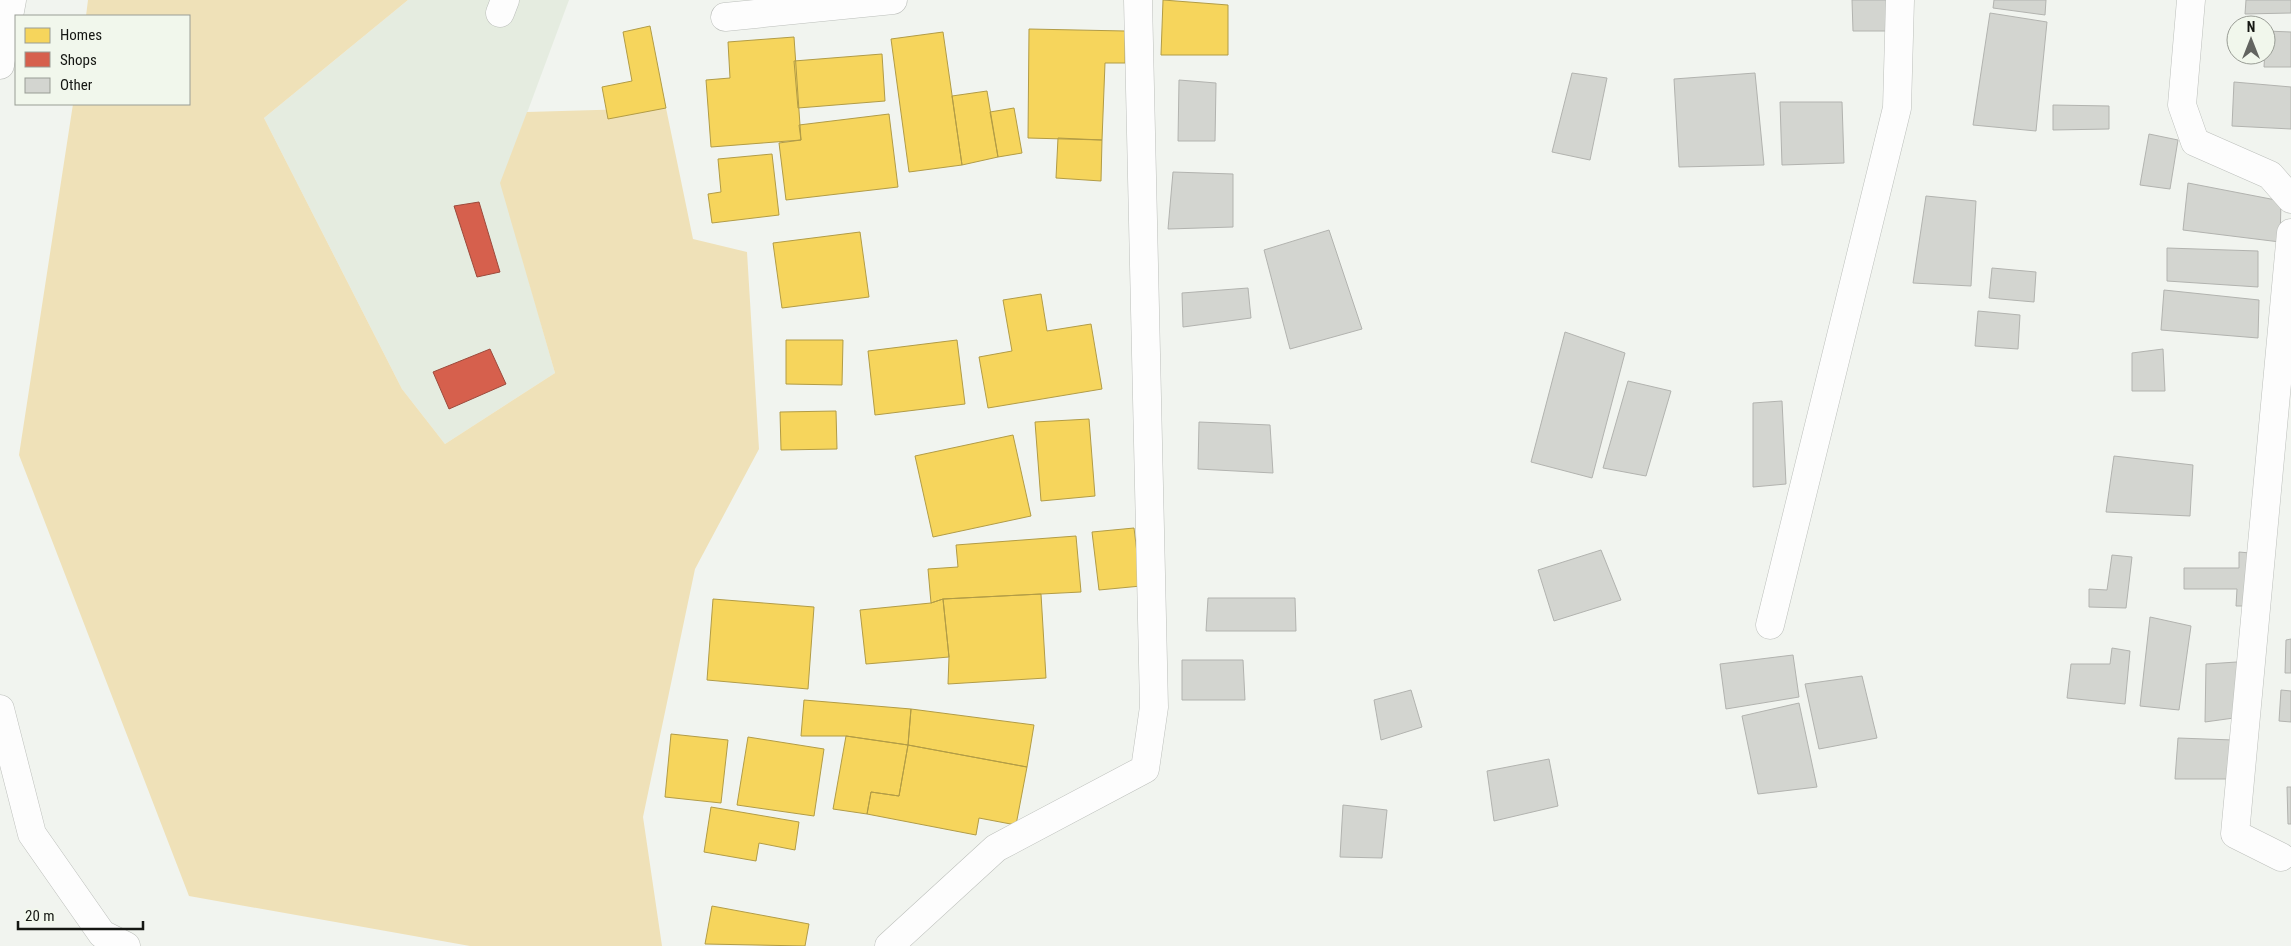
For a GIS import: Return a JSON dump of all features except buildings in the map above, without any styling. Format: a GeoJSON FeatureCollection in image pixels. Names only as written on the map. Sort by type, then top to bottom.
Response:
{"type":"FeatureCollection","features":[{"type":"Feature","properties":{"kind":"street"},"geometry":{"type":"LineString","coordinates":[[0,65],[12,0]]}},
{"type":"Feature","properties":{"kind":"street"},"geometry":{"type":"LineString","coordinates":[[725,17],[893,0]]}},
{"type":"Feature","properties":{"kind":"street"},"geometry":{"type":"LineString","coordinates":[[889,946],[996,848],[1145,769],[1154,707],[1138,0]]}},
{"type":"Feature","properties":{"kind":"street"},"geometry":{"type":"LineString","coordinates":[[1770,625],[1897,108],[1900,0]]}},
{"type":"Feature","properties":{"kind":"street"},"geometry":{"type":"LineString","coordinates":[[2191,0],[2182,105],[2195,142],[2270,175],[2291,199]]}},
{"type":"Feature","properties":{"kind":"street"},"geometry":{"type":"LineString","coordinates":[[2282,857],[2234,834],[2291,233]]}},
{"type":"Feature","properties":{"kind":"street"},"geometry":{"type":"LineString","coordinates":[[0,709],[32,834],[102,934],[126,946]]}},
{"type":"Feature","properties":{"kind":"shaded area"},"geometry":{"type":"Polygon","coordinates":[[[88,0],[408,0],[264,118],[402,389],[445,444],[555,373],[500,183],[527,112],[666,108],[693,239],[747,252],[759,449],[695,569],[643,817],[662,946],[470,946],[189,896],[19,455],[73,105],[190,105],[190,15],[86,15],[88,0]]]}},
{"type":"Feature","properties":{"kind":"shaded area"},"geometry":{"type":"Polygon","coordinates":[[[408,0],[569,0],[501,183],[555,373],[445,444],[402,389],[264,118],[408,0]]]}}]}
